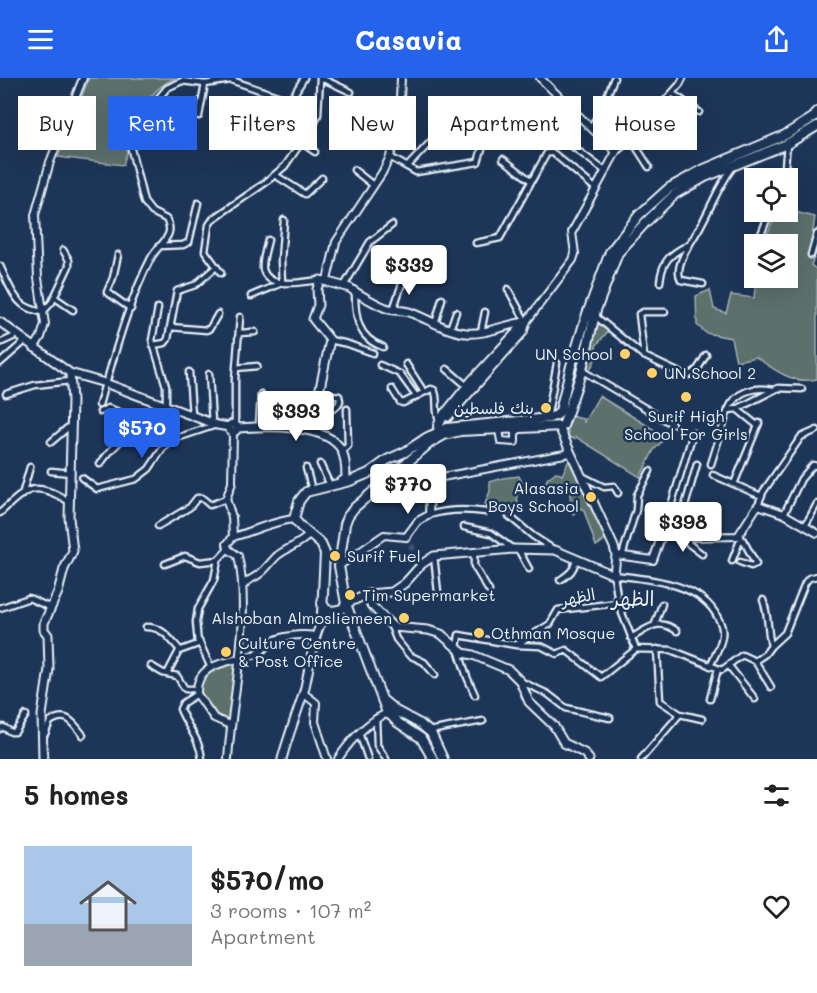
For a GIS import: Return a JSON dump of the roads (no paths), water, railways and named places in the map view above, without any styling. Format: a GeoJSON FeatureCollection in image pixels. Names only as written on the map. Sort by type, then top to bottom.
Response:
{"type":"FeatureCollection","features":[{"type":"Feature","properties":{"kind":"main road"},"geometry":{"type":"LineString","coordinates":[[548,418],[559,413],[586,314],[610,252],[639,215],[669,188],[702,170],[785,135],[814,117],[817,112]]}},
{"type":"Feature","properties":{"kind":"main road"},"geometry":{"type":"LineString","coordinates":[[444,425],[460,431],[563,426],[581,370],[594,315],[618,253],[675,194],[705,177],[787,144],[817,126]]}},
{"type":"Feature","properties":{"kind":"main road"},"geometry":{"type":"LineString","coordinates":[[311,431],[330,340],[313,319],[318,305],[317,289],[324,280],[344,286],[393,310],[407,311],[435,324],[468,333],[526,322]]}},
{"type":"Feature","properties":{"kind":"main road"},"geometry":{"type":"LineString","coordinates":[[0,322],[70,377],[106,384],[214,424],[234,428],[260,426],[311,431],[334,440],[342,451],[346,473],[346,478],[339,483]]}},
{"type":"Feature","properties":{"kind":"main road"},"geometry":{"type":"LineString","coordinates":[[444,425],[467,386],[526,322]]}},
{"type":"Feature","properties":{"kind":"main road"},"geometry":{"type":"LineString","coordinates":[[433,759],[421,738],[391,716],[382,700],[348,607],[339,566],[341,543],[348,516],[444,425],[523,332],[526,322]]}},
{"type":"Feature","properties":{"kind":"main road"},"geometry":{"type":"LineString","coordinates":[[43,759],[42,715],[50,669],[48,635],[44,630],[44,623],[73,551],[69,518],[72,424],[70,377]]}},
{"type":"Feature","properties":{"kind":"main road"},"geometry":{"type":"LineString","coordinates":[[322,619],[348,607],[368,594],[392,592],[434,556],[515,549],[555,550],[614,575],[619,556],[570,453],[559,427],[561,422],[559,418],[444,425]]}},
{"type":"Feature","properties":{"kind":"main road"},"geometry":{"type":"LineString","coordinates":[[499,430],[504,421]]}},
{"type":"Feature","properties":{"kind":"main road"},"geometry":{"type":"LineString","coordinates":[[282,759],[303,693],[315,636],[322,619],[325,553],[321,544],[294,519],[299,501],[306,492],[369,473],[387,460],[424,442]]}},
{"type":"Feature","properties":{"kind":"main road"},"geometry":{"type":"LineString","coordinates":[[346,473],[355,478]]}},
{"type":"Feature","properties":{"kind":"main road"},"geometry":{"type":"LineString","coordinates":[[325,571],[331,563],[339,566]]}},
{"type":"Feature","properties":{"kind":"main road"},"geometry":{"type":"LineString","coordinates":[[368,594],[371,605],[391,626],[441,633],[463,653],[495,663],[508,670],[520,681],[529,702],[554,726],[564,743],[584,753],[589,759]]}},
{"type":"Feature","properties":{"kind":"main road"},"geometry":{"type":"LineString","coordinates":[[322,603],[326,609],[333,611],[348,607]]}},
{"type":"Feature","properties":{"kind":"main road"},"geometry":{"type":"LineString","coordinates":[[382,700],[429,731],[443,759]]}},
{"type":"Feature","properties":{"kind":"street"},"geometry":{"type":"LineString","coordinates":[[34,348],[44,330],[38,278],[35,215],[50,162],[82,78]]}},
{"type":"Feature","properties":{"kind":"street"},"geometry":{"type":"LineString","coordinates":[[293,96],[304,78]]}},
{"type":"Feature","properties":{"kind":"street"},"geometry":{"type":"LineString","coordinates":[[317,117],[321,78],[351,92]]}},
{"type":"Feature","properties":{"kind":"street"},"geometry":{"type":"LineString","coordinates":[[251,296],[282,283],[324,280],[336,242],[390,157],[399,119],[401,78]]}},
{"type":"Feature","properties":{"kind":"street"},"geometry":{"type":"LineString","coordinates":[[591,127],[602,109],[614,78]]}},
{"type":"Feature","properties":{"kind":"street"},"geometry":{"type":"LineString","coordinates":[[669,96],[683,78]]}},
{"type":"Feature","properties":{"kind":"street"},"geometry":{"type":"LineString","coordinates":[[544,79],[616,152]]}},
{"type":"Feature","properties":{"kind":"street"},"geometry":{"type":"LineString","coordinates":[[99,405],[120,335],[147,267],[159,246],[168,236],[169,226],[166,219],[152,212],[144,202],[132,154],[132,142],[144,114],[170,86],[186,81],[205,84],[222,80],[236,81],[275,96]]}},
{"type":"Feature","properties":{"kind":"street"},"geometry":{"type":"LineString","coordinates":[[199,116],[205,84]]}},
{"type":"Feature","properties":{"kind":"street"},"geometry":{"type":"LineString","coordinates":[[672,93],[699,112]]}},
{"type":"Feature","properties":{"kind":"street"},"geometry":{"type":"LineString","coordinates":[[784,168],[787,144]]}},
{"type":"Feature","properties":{"kind":"street"},"geometry":{"type":"LineString","coordinates":[[407,167],[428,145]]}},
{"type":"Feature","properties":{"kind":"street"},"geometry":{"type":"LineString","coordinates":[[221,273],[205,251],[209,225],[216,216],[275,175],[285,166],[296,150]]}},
{"type":"Feature","properties":{"kind":"street"},"geometry":{"type":"LineString","coordinates":[[390,157],[416,172],[478,162],[482,150]]}},
{"type":"Feature","properties":{"kind":"street"},"geometry":{"type":"LineString","coordinates":[[577,150],[605,171]]}},
{"type":"Feature","properties":{"kind":"street"},"geometry":{"type":"LineString","coordinates":[[508,288],[526,322],[573,260],[575,254],[572,232],[618,150]]}},
{"type":"Feature","properties":{"kind":"street"},"geometry":{"type":"LineString","coordinates":[[638,150],[649,167]]}},
{"type":"Feature","properties":{"kind":"street"},"geometry":{"type":"LineString","coordinates":[[476,243],[500,238],[544,156],[551,153],[595,188]]}},
{"type":"Feature","properties":{"kind":"street"},"geometry":{"type":"LineString","coordinates":[[503,159],[530,180]]}},
{"type":"Feature","properties":{"kind":"street"},"geometry":{"type":"LineString","coordinates":[[703,284],[681,280],[679,277],[688,245],[702,224],[717,190],[734,165]]}},
{"type":"Feature","properties":{"kind":"street"},"geometry":{"type":"LineString","coordinates":[[354,170],[373,185]]}},
{"type":"Feature","properties":{"kind":"street"},"geometry":{"type":"LineString","coordinates":[[275,175],[305,194],[322,178]]}},
{"type":"Feature","properties":{"kind":"street"},"geometry":{"type":"LineString","coordinates":[[159,246],[183,245],[189,242],[198,203]]}},
{"type":"Feature","properties":{"kind":"street"},"geometry":{"type":"LineString","coordinates":[[282,283],[284,220]]}},
{"type":"Feature","properties":{"kind":"street"},"geometry":{"type":"LineString","coordinates":[[344,286],[370,242],[392,225]]}},
{"type":"Feature","properties":{"kind":"street"},"geometry":{"type":"LineString","coordinates":[[811,255],[817,234]]}},
{"type":"Feature","properties":{"kind":"street"},"geometry":{"type":"LineString","coordinates":[[268,240],[263,262],[264,272],[270,279],[282,283]]}},
{"type":"Feature","properties":{"kind":"street"},"geometry":{"type":"LineString","coordinates":[[660,282],[665,260],[672,253],[688,245]]}},
{"type":"Feature","properties":{"kind":"street"},"geometry":{"type":"LineString","coordinates":[[43,312],[54,297],[69,266],[69,260],[63,249]]}},
{"type":"Feature","properties":{"kind":"street"},"geometry":{"type":"LineString","coordinates":[[118,255],[107,293],[130,309]]}},
{"type":"Feature","properties":{"kind":"street"},"geometry":{"type":"LineString","coordinates":[[0,266],[7,282],[21,303],[25,307],[43,312]]}},
{"type":"Feature","properties":{"kind":"street"},"geometry":{"type":"LineString","coordinates":[[153,345],[167,341],[177,292],[195,285],[216,267]]}},
{"type":"Feature","properties":{"kind":"street"},"geometry":{"type":"LineString","coordinates":[[393,310],[405,275]]}},
{"type":"Feature","properties":{"kind":"street"},"geometry":{"type":"LineString","coordinates":[[355,293],[355,316],[361,330],[369,340],[383,347]]}},
{"type":"Feature","properties":{"kind":"street"},"geometry":{"type":"LineString","coordinates":[[54,297],[73,310]]}},
{"type":"Feature","properties":{"kind":"street"},"geometry":{"type":"LineString","coordinates":[[435,324],[442,299]]}},
{"type":"Feature","properties":{"kind":"street"},"geometry":{"type":"LineString","coordinates":[[100,464],[112,448],[133,430],[168,406],[166,386],[152,340],[158,308]]}},
{"type":"Feature","properties":{"kind":"street"},"geometry":{"type":"LineString","coordinates":[[450,329],[456,312]]}},
{"type":"Feature","properties":{"kind":"street"},"geometry":{"type":"LineString","coordinates":[[481,332],[485,312]]}},
{"type":"Feature","properties":{"kind":"street"},"geometry":{"type":"LineString","coordinates":[[644,356],[638,314],[664,312]]}},
{"type":"Feature","properties":{"kind":"street"},"geometry":{"type":"LineString","coordinates":[[170,327],[207,330],[218,314]]}},
{"type":"Feature","properties":{"kind":"street"},"geometry":{"type":"LineString","coordinates":[[594,315],[644,356],[688,375],[697,370],[706,355]]}},
{"type":"Feature","properties":{"kind":"street"},"geometry":{"type":"LineString","coordinates":[[233,537],[232,517],[226,500],[232,483],[240,317]]}},
{"type":"Feature","properties":{"kind":"street"},"geometry":{"type":"LineString","coordinates":[[239,333],[255,332]]}},
{"type":"Feature","properties":{"kind":"street"},"geometry":{"type":"LineString","coordinates":[[0,343],[16,333]]}},
{"type":"Feature","properties":{"kind":"street"},"geometry":{"type":"LineString","coordinates":[[330,340],[373,352]]}},
{"type":"Feature","properties":{"kind":"street"},"geometry":{"type":"LineString","coordinates":[[0,363],[25,341]]}},
{"type":"Feature","properties":{"kind":"street"},"geometry":{"type":"LineString","coordinates":[[548,418],[557,363]]}},
{"type":"Feature","properties":{"kind":"street"},"geometry":{"type":"LineString","coordinates":[[406,364],[424,392]]}},
{"type":"Feature","properties":{"kind":"street"},"geometry":{"type":"LineString","coordinates":[[380,365],[400,374],[416,396]]}},
{"type":"Feature","properties":{"kind":"street"},"geometry":{"type":"LineString","coordinates":[[236,368],[257,366]]}},
{"type":"Feature","properties":{"kind":"street"},"geometry":{"type":"LineString","coordinates":[[447,369],[467,386]]}},
{"type":"Feature","properties":{"kind":"street"},"geometry":{"type":"LineString","coordinates":[[581,370],[672,424]]}},
{"type":"Feature","properties":{"kind":"street"},"geometry":{"type":"LineString","coordinates":[[189,372],[192,415]]}},
{"type":"Feature","properties":{"kind":"street"},"geometry":{"type":"LineString","coordinates":[[82,478],[97,489],[133,480],[149,469],[161,450],[177,438],[214,424],[209,374]]}},
{"type":"Feature","properties":{"kind":"street"},"geometry":{"type":"LineString","coordinates":[[6,394],[70,377]]}},
{"type":"Feature","properties":{"kind":"street"},"geometry":{"type":"LineString","coordinates":[[711,464],[728,411],[734,400],[747,391],[757,388],[774,391]]}},
{"type":"Feature","properties":{"kind":"street"},"geometry":{"type":"LineString","coordinates":[[728,411],[737,409],[778,388],[802,389]]}},
{"type":"Feature","properties":{"kind":"street"},"geometry":{"type":"LineString","coordinates":[[392,389],[402,403],[431,389],[437,393],[435,406],[444,425]]}},
{"type":"Feature","properties":{"kind":"street"},"geometry":{"type":"LineString","coordinates":[[314,411],[333,410],[340,401],[339,396],[319,393]]}},
{"type":"Feature","properties":{"kind":"street"},"geometry":{"type":"LineString","coordinates":[[260,426],[261,394]]}},
{"type":"Feature","properties":{"kind":"street"},"geometry":{"type":"LineString","coordinates":[[100,412],[108,408],[122,413],[128,427],[133,430]]}},
{"type":"Feature","properties":{"kind":"street"},"geometry":{"type":"LineString","coordinates":[[342,451],[348,447],[347,409]]}},
{"type":"Feature","properties":{"kind":"street"},"geometry":{"type":"LineString","coordinates":[[734,484],[759,425],[737,409]]}},
{"type":"Feature","properties":{"kind":"street"},"geometry":{"type":"LineString","coordinates":[[51,442],[72,424]]}},
{"type":"Feature","properties":{"kind":"street"},"geometry":{"type":"LineString","coordinates":[[499,430],[500,439],[515,441],[515,431],[525,427]]}},
{"type":"Feature","properties":{"kind":"street"},"geometry":{"type":"LineString","coordinates":[[732,561],[739,537],[761,496],[801,437],[817,430]]}},
{"type":"Feature","properties":{"kind":"street"},"geometry":{"type":"LineString","coordinates":[[650,471],[637,495],[636,510],[619,556],[653,560],[693,433]]}},
{"type":"Feature","properties":{"kind":"street"},"geometry":{"type":"LineString","coordinates":[[429,515],[430,486],[436,478],[570,453]]}},
{"type":"Feature","properties":{"kind":"street"},"geometry":{"type":"LineString","coordinates":[[320,464],[330,485]]}},
{"type":"Feature","properties":{"kind":"street"},"geometry":{"type":"LineString","coordinates":[[680,534],[697,464]]}},
{"type":"Feature","properties":{"kind":"street"},"geometry":{"type":"LineString","coordinates":[[784,514],[801,478],[813,465],[817,466]]}},
{"type":"Feature","properties":{"kind":"street"},"geometry":{"type":"LineString","coordinates":[[22,495],[30,467]]}},
{"type":"Feature","properties":{"kind":"street"},"geometry":{"type":"LineString","coordinates":[[306,468],[312,490]]}},
{"type":"Feature","properties":{"kind":"street"},"geometry":{"type":"LineString","coordinates":[[51,471],[70,473]]}},
{"type":"Feature","properties":{"kind":"street"},"geometry":{"type":"LineString","coordinates":[[712,475],[761,496]]}},
{"type":"Feature","properties":{"kind":"street"},"geometry":{"type":"LineString","coordinates":[[582,476],[604,487],[614,486],[618,493]]}},
{"type":"Feature","properties":{"kind":"street"},"geometry":{"type":"LineString","coordinates":[[0,513],[33,489],[50,490],[70,502]]}},
{"type":"Feature","properties":{"kind":"street"},"geometry":{"type":"LineString","coordinates":[[158,526],[189,508],[198,498],[212,505],[226,500]]}},
{"type":"Feature","properties":{"kind":"street"},"geometry":{"type":"LineString","coordinates":[[805,526],[817,504]]}},
{"type":"Feature","properties":{"kind":"street"},"geometry":{"type":"LineString","coordinates":[[758,505],[784,514],[817,533]]}},
{"type":"Feature","properties":{"kind":"street"},"geometry":{"type":"LineString","coordinates":[[339,566],[384,535],[406,537],[418,521],[429,515],[449,510],[486,512]]}},
{"type":"Feature","properties":{"kind":"street"},"geometry":{"type":"LineString","coordinates":[[509,516],[533,536],[555,550]]}},
{"type":"Feature","properties":{"kind":"street"},"geometry":{"type":"LineString","coordinates":[[211,668],[199,641],[196,614],[202,598],[214,580],[218,560],[228,549],[228,541],[233,537],[250,533],[278,521],[294,519]]}},
{"type":"Feature","properties":{"kind":"street"},"geometry":{"type":"LineString","coordinates":[[464,527],[482,529],[491,533],[515,549],[529,569]]}},
{"type":"Feature","properties":{"kind":"street"},"geometry":{"type":"LineString","coordinates":[[663,532],[691,537],[739,537]]}},
{"type":"Feature","properties":{"kind":"street"},"geometry":{"type":"LineString","coordinates":[[242,587],[276,558],[303,542],[310,534]]}},
{"type":"Feature","properties":{"kind":"street"},"geometry":{"type":"LineString","coordinates":[[680,534],[702,554]]}},
{"type":"Feature","properties":{"kind":"street"},"geometry":{"type":"LineString","coordinates":[[739,537],[756,564],[752,566],[740,562]]}},
{"type":"Feature","properties":{"kind":"street"},"geometry":{"type":"LineString","coordinates":[[228,549],[238,556],[242,587],[239,659],[228,759]]}},
{"type":"Feature","properties":{"kind":"street"},"geometry":{"type":"LineString","coordinates":[[474,552],[474,566],[489,591]]}},
{"type":"Feature","properties":{"kind":"street"},"geometry":{"type":"LineString","coordinates":[[165,564],[185,556],[200,562],[218,560]]}},
{"type":"Feature","properties":{"kind":"street"},"geometry":{"type":"LineString","coordinates":[[434,556],[438,592]]}},
{"type":"Feature","properties":{"kind":"street"},"geometry":{"type":"LineString","coordinates":[[560,580],[575,567],[576,559]]}},
{"type":"Feature","properties":{"kind":"street","name":"الظهر"},"geometry":{"type":"LineString","coordinates":[[636,649],[618,603],[614,575],[647,579],[685,589],[715,611],[721,623],[723,636],[710,666]]}},
{"type":"Feature","properties":{"kind":"street"},"geometry":{"type":"LineString","coordinates":[[755,661],[785,633],[809,578],[817,576]]}},
{"type":"Feature","properties":{"kind":"street"},"geometry":{"type":"LineString","coordinates":[[0,608],[30,598],[51,608]]}},
{"type":"Feature","properties":{"kind":"street"},"geometry":{"type":"LineString","coordinates":[[763,600],[769,619],[768,630],[771,646]]}},
{"type":"Feature","properties":{"kind":"street","name":"الظهر"},"geometry":{"type":"LineString","coordinates":[[516,645],[550,624],[558,610],[618,603]]}},
{"type":"Feature","properties":{"kind":"street"},"geometry":{"type":"LineString","coordinates":[[655,624],[662,604]]}},
{"type":"Feature","properties":{"kind":"street"},"geometry":{"type":"LineString","coordinates":[[631,638],[655,624],[668,624],[677,631]]}},
{"type":"Feature","properties":{"kind":"street"},"geometry":{"type":"LineString","coordinates":[[146,627],[154,626],[161,630],[180,650]]}},
{"type":"Feature","properties":{"kind":"street"},"geometry":{"type":"LineString","coordinates":[[391,626],[396,639],[409,656],[424,662],[435,675]]}},
{"type":"Feature","properties":{"kind":"street"},"geometry":{"type":"LineString","coordinates":[[202,759],[198,740],[185,722],[180,709],[183,703],[197,692],[201,678],[220,662],[239,659],[262,651],[271,642],[300,634],[315,636]]}},
{"type":"Feature","properties":{"kind":"street"},"geometry":{"type":"LineString","coordinates":[[475,694],[458,648],[459,635],[516,645],[541,646],[557,654],[566,650],[601,677],[636,649],[672,650],[722,670],[742,655],[755,661],[771,687]]}},
{"type":"Feature","properties":{"kind":"street"},"geometry":{"type":"LineString","coordinates":[[167,674],[180,650],[195,646],[199,641]]}},
{"type":"Feature","properties":{"kind":"street"},"geometry":{"type":"LineString","coordinates":[[657,649],[660,701],[680,714],[702,719]]}},
{"type":"Feature","properties":{"kind":"street"},"geometry":{"type":"LineString","coordinates":[[152,666],[167,674],[177,676],[186,689],[197,692],[214,718],[230,725]]}},
{"type":"Feature","properties":{"kind":"street"},"geometry":{"type":"LineString","coordinates":[[729,666],[755,699]]}},
{"type":"Feature","properties":{"kind":"street"},"geometry":{"type":"LineString","coordinates":[[710,699],[718,669]]}},
{"type":"Feature","properties":{"kind":"street"},"geometry":{"type":"LineString","coordinates":[[520,681],[548,694],[565,708],[610,718]]}},
{"type":"Feature","properties":{"kind":"street"},"geometry":{"type":"LineString","coordinates":[[303,693],[316,703],[315,722],[327,759]]}},
{"type":"Feature","properties":{"kind":"street"},"geometry":{"type":"LineString","coordinates":[[338,759],[351,739],[376,718],[385,714],[391,716]]}},
{"type":"Feature","properties":{"kind":"street"},"geometry":{"type":"LineString","coordinates":[[640,759],[680,714]]}},
{"type":"Feature","properties":{"kind":"street"},"geometry":{"type":"LineString","coordinates":[[0,729],[3,727],[15,732],[26,715]]}},
{"type":"Feature","properties":{"kind":"street"},"geometry":{"type":"LineString","coordinates":[[42,748],[46,727],[53,719],[69,718],[83,735]]}},
{"type":"Feature","properties":{"kind":"street"},"geometry":{"type":"LineString","coordinates":[[376,718],[377,745],[387,759]]}},
{"type":"Feature","properties":{"kind":"street"},"geometry":{"type":"LineString","coordinates":[[429,731],[483,721]]}},
{"type":"Feature","properties":{"kind":"street"},"geometry":{"type":"LineString","coordinates":[[359,733],[368,759]]}},
{"type":"Feature","properties":{"kind":"tunnel"},"geometry":{"type":"LineString","coordinates":[[406,537],[422,564]]}},
{"type":"Feature","properties":{"kind":"place","name":"UN School"},"geometry":{"type":"Point","coordinates":[625,354]}},
{"type":"Feature","properties":{"kind":"place","name":"UN School 2"},"geometry":{"type":"Point","coordinates":[652,373]}},
{"type":"Feature","properties":{"kind":"place","name":"Surif High School For Girls"},"geometry":{"type":"Point","coordinates":[686,397]}},
{"type":"Feature","properties":{"kind":"place","name":"بنك فلسطين"},"geometry":{"type":"Point","coordinates":[546,408]}},
{"type":"Feature","properties":{"kind":"place","name":"Alasasia Boys School"},"geometry":{"type":"Point","coordinates":[591,497]}},
{"type":"Feature","properties":{"kind":"place","name":"Surif Fuel"},"geometry":{"type":"Point","coordinates":[335,556]}},
{"type":"Feature","properties":{"kind":"place","name":"Tim Supermarket"},"geometry":{"type":"Point","coordinates":[350,595]}},
{"type":"Feature","properties":{"kind":"place","name":"Alshoban Almosliemeen"},"geometry":{"type":"Point","coordinates":[404,618]}},
{"type":"Feature","properties":{"kind":"place","name":"Othman Mosque"},"geometry":{"type":"Point","coordinates":[479,633]}},
{"type":"Feature","properties":{"kind":"place","name":"Culture Centre & Post Office"},"geometry":{"type":"Point","coordinates":[226,652]}},
{"type":"Feature","properties":{"kind":"district","name":"الظهر"},"geometry":{"type":"Point","coordinates":[633,599]}}]}
